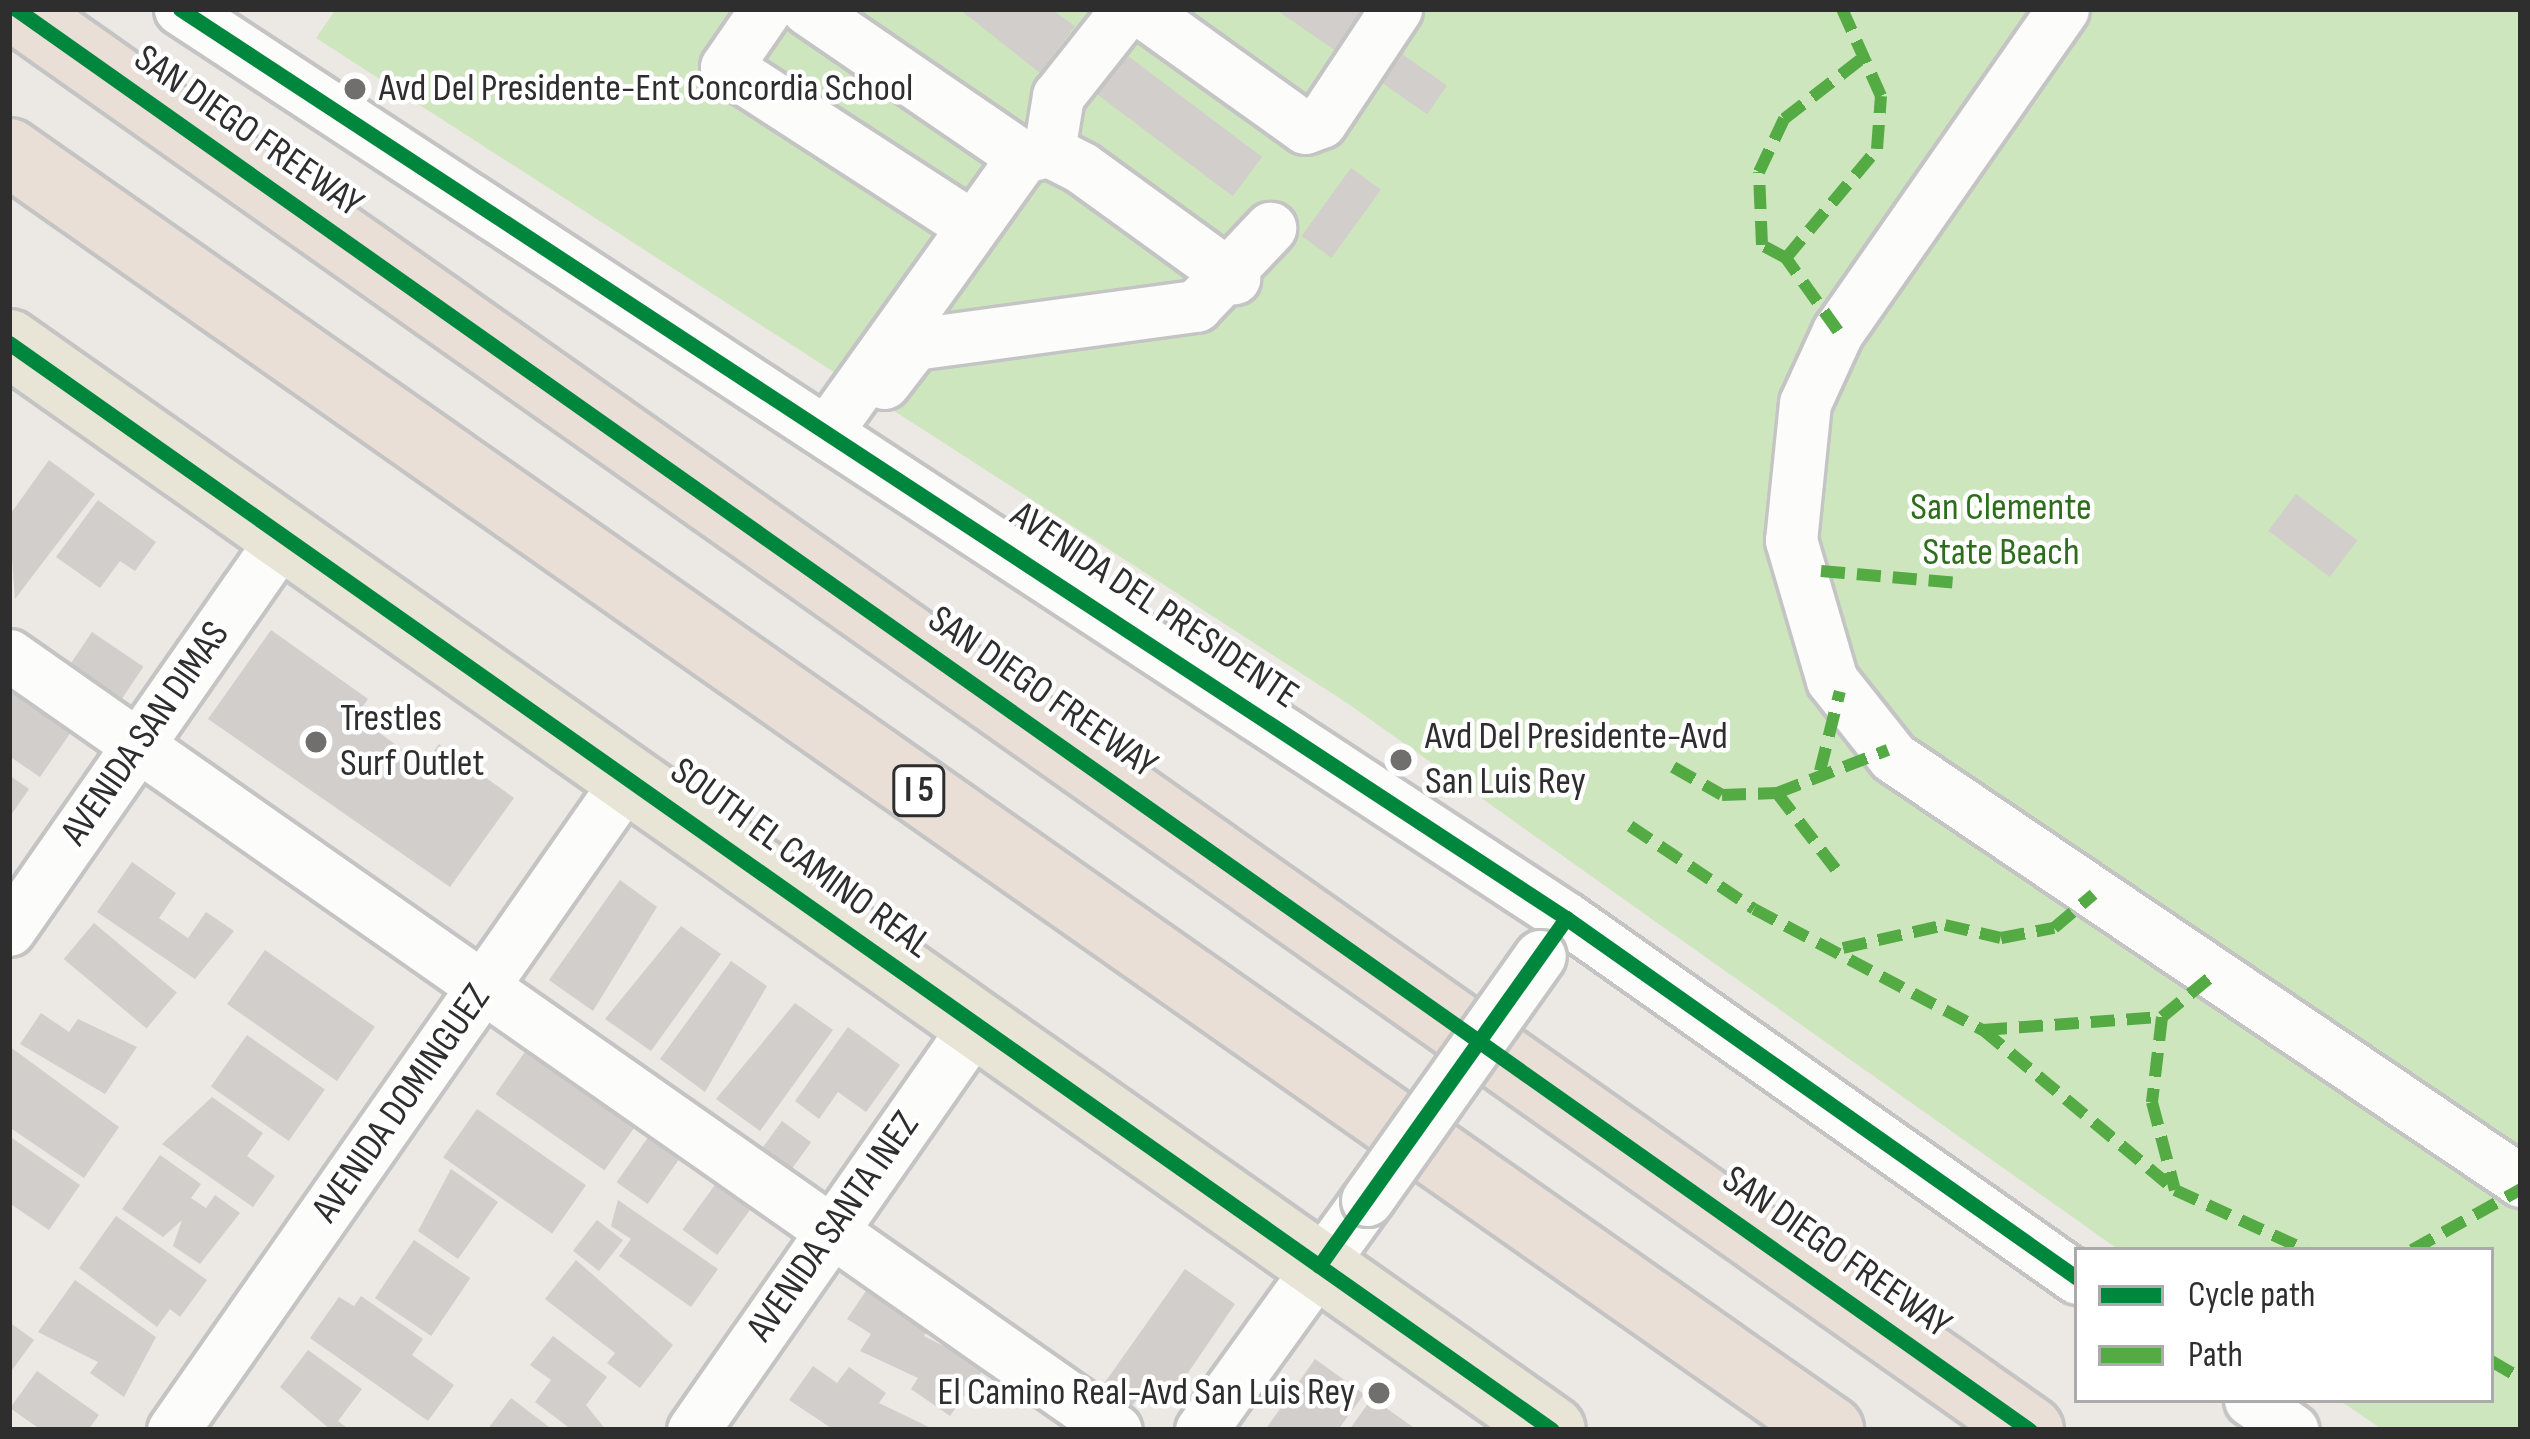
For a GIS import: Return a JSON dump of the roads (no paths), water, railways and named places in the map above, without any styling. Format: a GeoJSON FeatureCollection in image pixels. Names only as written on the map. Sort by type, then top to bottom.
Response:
{"type":"FeatureCollection","features":[{"type":"Feature","properties":{"kind":"highway","name":"SAN DIEGO FREEWAY"},"geometry":{"type":"LineString","coordinates":[[16,9],[2030,1430]]}},
{"type":"Feature","properties":{"kind":"highway","name":"I 5"},"geometry":{"type":"LineString","coordinates":[[9,152],[1830,1430]]}},
{"type":"Feature","properties":{"kind":"main road","name":"SOUTH EL CAMINO REAL"},"geometry":{"type":"LineString","coordinates":[[9,343],[1552,1430]]}},
{"type":"Feature","properties":{"kind":"street","name":"AVENIDA DEL PRESIDENTE"},"geometry":{"type":"LineString","coordinates":[[180,9],[839,435],[1553,937],[2074,1276]]}},
{"type":"Feature","properties":{"kind":"street"},"geometry":{"type":"LineString","coordinates":[[766,9],[726,68],[967,223]]}},
{"type":"Feature","properties":{"kind":"street"},"geometry":{"type":"LineString","coordinates":[[807,9],[1234,278]]}},
{"type":"Feature","properties":{"kind":"street"},"geometry":{"type":"LineString","coordinates":[[839,435],[967,223],[1036,154],[1058,95],[1127,9]]}},
{"type":"Feature","properties":{"kind":"street"},"geometry":{"type":"LineString","coordinates":[[1138,9],[1305,128],[1321,122],[1396,9]]}},
{"type":"Feature","properties":{"kind":"street"},"geometry":{"type":"LineString","coordinates":[[2062,9],[1838,332],[1805,403],[1791,540],[1832,680],[1893,758],[2521,1181]]}},
{"type":"Feature","properties":{"kind":"street"},"geometry":{"type":"LineString","coordinates":[[839,435],[914,344],[1175,310],[1234,278],[1270,228]]}},
{"type":"Feature","properties":{"kind":"street","name":"AVENIDA SAN DIMAS"},"geometry":{"type":"LineString","coordinates":[[9,930],[282,538]]}},
{"type":"Feature","properties":{"kind":"street"},"geometry":{"type":"LineString","coordinates":[[9,655],[1116,1430]]}},
{"type":"Feature","properties":{"kind":"street","name":"AVENIDA DOMINGUEZ"},"geometry":{"type":"LineString","coordinates":[[173,1430],[629,777]]}},
{"type":"Feature","properties":{"kind":"street"},"geometry":{"type":"LineString","coordinates":[[1201,1430],[1553,937]]}},
{"type":"Feature","properties":{"kind":"street","name":"AVENIDA SANTA INEZ"},"geometry":{"type":"LineString","coordinates":[[693,1430],[976,1024]]}},
{"type":"Feature","properties":{"kind":"street"},"geometry":{"type":"LineString","coordinates":[[2254,1403],[2293,1430]]}},
{"type":"Feature","properties":{"kind":"place","name":"Avd Del Presidente-Ent Concordia School"},"geometry":{"type":"Point","coordinates":[355,89]}},
{"type":"Feature","properties":{"kind":"place","name":"Trestles Surf Outlet"},"geometry":{"type":"Point","coordinates":[316,742]}},
{"type":"Feature","properties":{"kind":"place","name":"Avd Del Presidente-Avd San Luis Rey"},"geometry":{"type":"Point","coordinates":[1401,760]}},
{"type":"Feature","properties":{"kind":"place","name":"El Camino Real-Avd San Luis Rey"},"geometry":{"type":"Point","coordinates":[1379,1393]}},
{"type":"Feature","properties":{"kind":"park label","name":"San Clemente State Beach"},"geometry":{"type":"Point","coordinates":[2001,532]}}]}
